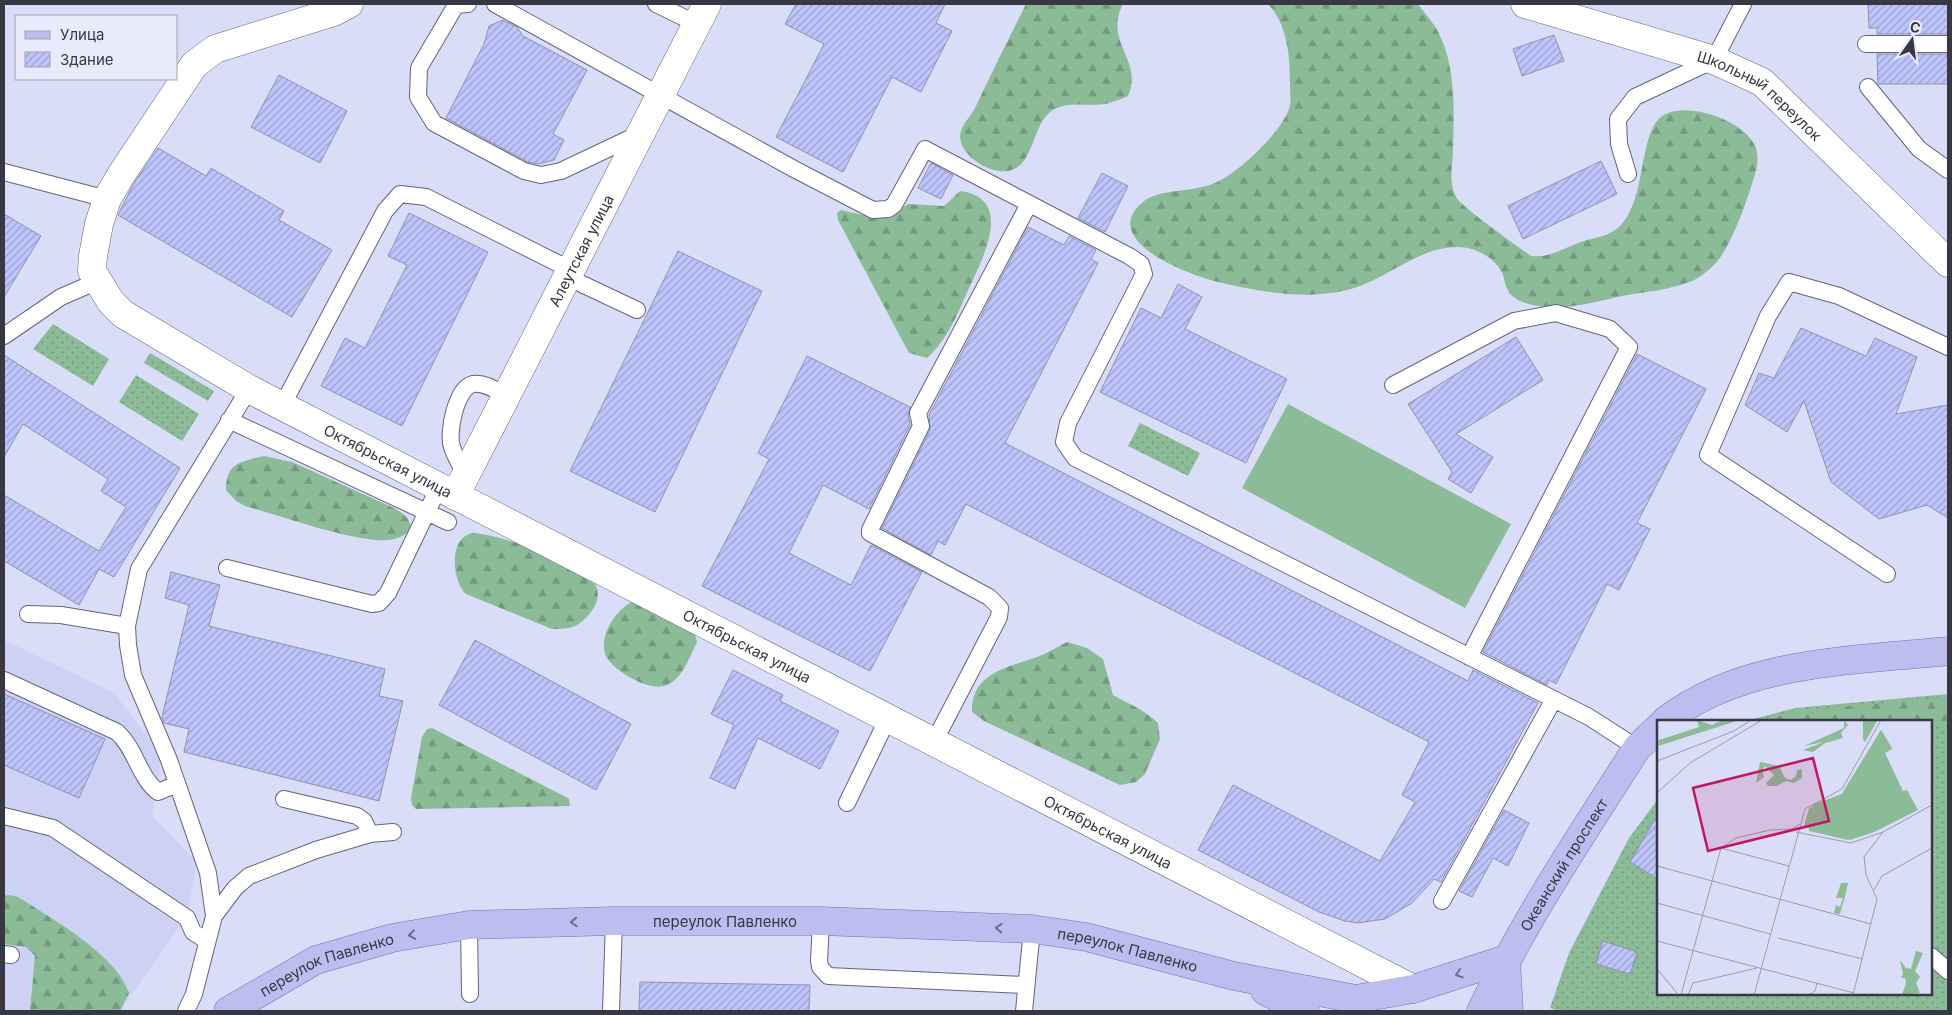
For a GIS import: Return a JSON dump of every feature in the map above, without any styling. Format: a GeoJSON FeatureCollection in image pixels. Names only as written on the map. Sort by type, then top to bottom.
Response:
{"type":"FeatureCollection","features":[{"type":"Feature","properties":{"kind":"main road"},"geometry":{"type":"LineString","coordinates":[[1667,720],[1696,701],[1736,682],[1815,665],[1948,652]]}},
{"type":"Feature","properties":{"kind":"main road","name":"Океанский проспект"},"geometry":{"type":"LineString","coordinates":[[1481,1011],[1506,959],[1637,748],[1657,729]]}},
{"type":"Feature","properties":{"kind":"main road","name":"переулок Павленко"},"geometry":{"type":"LineString","coordinates":[[228,1011],[316,960],[392,938],[469,925],[614,921],[820,921],[1032,929],[1086,937],[1234,976]]}},
{"type":"Feature","properties":{"kind":"main road"},"geometry":{"type":"LineString","coordinates":[[1234,976],[1356,999],[1413,988],[1506,959],[1509,1011]]}},
{"type":"Feature","properties":{"kind":"main road"},"geometry":{"type":"LineString","coordinates":[[1234,976],[1286,1011]]}},
{"type":"Feature","properties":{"kind":"main road"},"geometry":{"type":"LineString","coordinates":[[1234,976],[1305,1011]]}},
{"type":"Feature","properties":{"kind":"street","name":"Октябрьская улица"},"geometry":{"type":"LineString","coordinates":[[349,4],[334,12],[215,49],[194,66],[107,199],[93,256],[92,272],[111,302],[123,314],[249,389],[453,486],[888,718],[1413,988]]}},
{"type":"Feature","properties":{"kind":"street","name":"Школьный переулок"},"geometry":{"type":"LineString","coordinates":[[1525,4],[1714,60],[1762,82],[1948,263]]}},
{"type":"Feature","properties":{"kind":"street","name":"Алеутская улица"},"geometry":{"type":"LineString","coordinates":[[453,486],[506,396],[702,14]]}},
{"type":"Feature","properties":{"kind":"lane"},"geometry":{"type":"LineString","coordinates":[[468,4],[456,5],[419,68],[418,97],[434,123],[524,171],[541,175],[561,172],[641,133]]}},
{"type":"Feature","properties":{"kind":"lane"},"geometry":{"type":"LineString","coordinates":[[495,4],[661,94],[794,170],[873,210],[888,209],[894,205],[924,149],[1129,256],[1141,264],[1144,274],[1068,422],[1064,442],[1075,458],[1554,699],[1598,722],[1637,748]]}},
{"type":"Feature","properties":{"kind":"lane"},"geometry":{"type":"LineString","coordinates":[[656,4],[702,14]]}},
{"type":"Feature","properties":{"kind":"lane"},"geometry":{"type":"LineString","coordinates":[[1628,174],[1619,144],[1618,119],[1635,96],[1714,60],[1743,4]]}},
{"type":"Feature","properties":{"kind":"lane"},"geometry":{"type":"LineString","coordinates":[[1866,44],[1948,44]]}},
{"type":"Feature","properties":{"kind":"lane"},"geometry":{"type":"LineString","coordinates":[[1868,87],[1920,149],[1948,170]]}},
{"type":"Feature","properties":{"kind":"lane"},"geometry":{"type":"LineString","coordinates":[[4,172],[107,199]]}},
{"type":"Feature","properties":{"kind":"lane"},"geometry":{"type":"LineString","coordinates":[[282,406],[384,211],[400,194],[426,197],[637,310]]}},
{"type":"Feature","properties":{"kind":"lane"},"geometry":{"type":"LineString","coordinates":[[934,742],[999,617],[1000,608],[989,596],[870,533],[870,530],[921,426],[918,413],[1029,204]]}},
{"type":"Feature","properties":{"kind":"lane"},"geometry":{"type":"LineString","coordinates":[[4,336],[61,297],[98,281]]}},
{"type":"Feature","properties":{"kind":"lane"},"geometry":{"type":"LineString","coordinates":[[1887,574],[1708,456],[1768,316],[1788,282],[1838,296],[1948,348]]}},
{"type":"Feature","properties":{"kind":"lane"},"geometry":{"type":"LineString","coordinates":[[1393,385],[1514,321],[1556,313],[1610,328],[1629,346],[1468,657]]}},
{"type":"Feature","properties":{"kind":"lane"},"geometry":{"type":"LineString","coordinates":[[227,568],[372,604],[379,603],[388,593],[428,512],[453,486],[451,447],[453,414],[460,397],[469,386],[475,384],[489,387],[506,396]]}},
{"type":"Feature","properties":{"kind":"lane"},"geometry":{"type":"LineString","coordinates":[[214,916],[208,873],[177,784],[133,675],[127,626],[139,569],[249,389]]}},
{"type":"Feature","properties":{"kind":"lane"},"geometry":{"type":"LineString","coordinates":[[229,420],[448,522]]}},
{"type":"Feature","properties":{"kind":"lane"},"geometry":{"type":"LineString","coordinates":[[28,614],[68,616],[127,626]]}},
{"type":"Feature","properties":{"kind":"lane"},"geometry":{"type":"LineString","coordinates":[[4,680],[117,732],[125,740],[149,785],[158,792],[177,784]]}},
{"type":"Feature","properties":{"kind":"lane"},"geometry":{"type":"LineString","coordinates":[[1442,900],[1554,699]]}},
{"type":"Feature","properties":{"kind":"lane"},"geometry":{"type":"LineString","coordinates":[[847,803],[888,718]]}},
{"type":"Feature","properties":{"kind":"lane"},"geometry":{"type":"LineString","coordinates":[[284,799],[357,816],[364,822],[370,834]]}},
{"type":"Feature","properties":{"kind":"lane"},"geometry":{"type":"LineString","coordinates":[[4,816],[53,828],[187,918],[193,932],[207,941]]}},
{"type":"Feature","properties":{"kind":"lane"},"geometry":{"type":"LineString","coordinates":[[186,1011],[194,994],[214,916],[235,888],[249,876],[316,850],[370,834],[393,832]]}},
{"type":"Feature","properties":{"kind":"lane"},"geometry":{"type":"LineString","coordinates":[[611,1011],[614,921]]}},
{"type":"Feature","properties":{"kind":"lane"},"geometry":{"type":"LineString","coordinates":[[820,921],[819,961],[820,967],[828,976],[1026,985]]}},
{"type":"Feature","properties":{"kind":"lane"},"geometry":{"type":"LineString","coordinates":[[469,925],[470,994]]}},
{"type":"Feature","properties":{"kind":"lane"},"geometry":{"type":"LineString","coordinates":[[1024,1011],[1032,929]]}},
{"type":"Feature","properties":{"kind":"lane"},"geometry":{"type":"LineString","coordinates":[[1932,957],[1948,971]]}},
{"type":"Feature","properties":{"kind":"shaded area"},"geometry":{"type":"Polygon","coordinates":[[[4,640],[114,693],[150,740],[160,760],[159,779],[152,816],[197,863],[187,916],[120,1011],[4,1011],[4,640]]]}},
{"type":"Feature","properties":{"kind":"green space"},"geometry":{"type":"Polygon","coordinates":[[[1026,4],[1123,4],[1118,18],[1118,30],[1131,72],[1132,83],[1128,96],[1106,104],[1076,104],[1054,109],[1043,121],[1023,163],[1008,171],[993,170],[970,157],[961,143],[960,136],[962,128],[976,106],[1026,4]]]}},
{"type":"Feature","properties":{"kind":"green space"},"geometry":{"type":"Polygon","coordinates":[[[1268,4],[1418,4],[1439,33],[1446,51],[1452,78],[1454,107],[1452,179],[1456,197],[1479,218],[1531,256],[1543,256],[1599,237],[1618,228],[1627,217],[1634,203],[1649,138],[1654,126],[1661,117],[1671,112],[1684,110],[1698,111],[1726,121],[1739,128],[1749,137],[1757,151],[1757,161],[1756,172],[1745,206],[1726,248],[1721,257],[1704,274],[1684,284],[1566,307],[1537,306],[1516,299],[1509,293],[1503,275],[1496,263],[1478,251],[1457,247],[1433,251],[1376,279],[1348,290],[1311,295],[1254,290],[1205,278],[1170,264],[1139,243],[1131,230],[1132,216],[1143,202],[1150,198],[1168,192],[1198,188],[1226,177],[1248,160],[1270,138],[1286,116],[1290,106],[1289,63],[1284,31],[1275,12],[1268,4]]]}},
{"type":"Feature","properties":{"kind":"green space"},"geometry":{"type":"Polygon","coordinates":[[[960,191],[977,196],[986,205],[991,216],[991,230],[982,259],[957,315],[941,342],[927,358],[909,353],[838,220],[837,213],[841,210],[876,218],[888,217],[908,204],[944,206],[960,191]]]}},
{"type":"Feature","properties":{"kind":"green space"},"geometry":{"type":"Polygon","coordinates":[[[53,324],[109,359],[93,386],[33,349],[53,324]]]}},
{"type":"Feature","properties":{"kind":"green space"},"geometry":{"type":"Polygon","coordinates":[[[150,353],[214,391],[208,401],[144,363],[150,353]]]}},
{"type":"Feature","properties":{"kind":"green space"},"geometry":{"type":"Polygon","coordinates":[[[136,375],[199,414],[182,441],[119,402],[136,375]]]}},
{"type":"Feature","properties":{"kind":"green space"},"geometry":{"type":"Polygon","coordinates":[[[1288,404],[1511,524],[1465,608],[1242,488],[1288,404]]]}},
{"type":"Feature","properties":{"kind":"green space"},"geometry":{"type":"Polygon","coordinates":[[[1140,423],[1200,453],[1188,476],[1128,446],[1140,423]]]}},
{"type":"Feature","properties":{"kind":"green space"},"geometry":{"type":"Polygon","coordinates":[[[264,456],[292,462],[394,508],[404,515],[409,521],[410,527],[402,536],[394,539],[375,540],[327,530],[245,506],[236,501],[226,490],[229,474],[236,465],[264,456]]]}},
{"type":"Feature","properties":{"kind":"green space"},"geometry":{"type":"Polygon","coordinates":[[[473,533],[490,535],[521,545],[551,559],[595,584],[598,596],[591,612],[577,625],[562,629],[552,629],[466,594],[461,588],[455,570],[456,551],[459,542],[465,536],[473,533]]]}},
{"type":"Feature","properties":{"kind":"green space"},"geometry":{"type":"Polygon","coordinates":[[[636,600],[694,630],[697,642],[689,660],[682,672],[673,682],[667,685],[660,687],[652,686],[633,679],[616,668],[606,656],[604,640],[611,623],[622,608],[636,600]]]}},
{"type":"Feature","properties":{"kind":"green space"},"geometry":{"type":"Polygon","coordinates":[[[1067,642],[1087,648],[1103,659],[1113,695],[1142,711],[1158,723],[1160,739],[1145,774],[1136,782],[1120,785],[984,721],[972,712],[978,687],[986,679],[996,672],[1042,655],[1067,642]]]}},
{"type":"Feature","properties":{"kind":"green space"},"geometry":{"type":"Polygon","coordinates":[[[1948,694],[1948,1011],[1558,1011],[1550,1008],[1569,953],[1629,838],[1657,800],[1657,995],[1932,995],[1932,720],[1750,720],[1795,708],[1948,694]]]}},
{"type":"Feature","properties":{"kind":"green space"},"geometry":{"type":"Polygon","coordinates":[[[1948,697],[1948,727],[1932,723],[1932,720],[1765,720],[1798,711],[1948,697]]]}},
{"type":"Feature","properties":{"kind":"green space"},"geometry":{"type":"Polygon","coordinates":[[[432,728],[564,796],[569,799],[570,806],[416,809],[412,805],[411,798],[422,737],[427,729],[432,728]]]}},
{"type":"Feature","properties":{"kind":"green space"},"geometry":{"type":"Polygon","coordinates":[[[4,896],[18,897],[64,927],[97,951],[111,965],[122,979],[129,993],[120,1011],[30,1011],[35,956],[26,947],[4,944],[4,896]]]}},
{"type":"Feature","properties":{"kind":"building"},"geometry":{"type":"Polygon","coordinates":[[[796,4],[945,4],[936,23],[952,31],[921,92],[892,77],[843,172],[776,137],[824,44],[785,24],[796,4]]]}},
{"type":"Feature","properties":{"kind":"building"},"geometry":{"type":"Polygon","coordinates":[[[1868,4],[1948,4],[1948,34],[1877,34],[1877,28],[1869,28],[1868,4]]]}},
{"type":"Feature","properties":{"kind":"building"},"geometry":{"type":"Polygon","coordinates":[[[503,20],[517,27],[523,36],[587,70],[553,134],[564,140],[554,160],[538,164],[528,162],[446,118],[484,44],[489,26],[503,20]]]}},
{"type":"Feature","properties":{"kind":"building"},"geometry":{"type":"Polygon","coordinates":[[[1554,35],[1564,61],[1522,76],[1513,49],[1554,35]]]}},
{"type":"Feature","properties":{"kind":"building"},"geometry":{"type":"Polygon","coordinates":[[[1877,54],[1948,54],[1948,84],[1878,84],[1877,54]]]}},
{"type":"Feature","properties":{"kind":"building"},"geometry":{"type":"Polygon","coordinates":[[[279,75],[347,111],[320,163],[251,127],[279,75]]]}},
{"type":"Feature","properties":{"kind":"building"},"geometry":{"type":"Polygon","coordinates":[[[158,148],[206,176],[211,168],[284,211],[279,220],[332,250],[292,317],[118,215],[134,183],[158,148]]]}},
{"type":"Feature","properties":{"kind":"building"},"geometry":{"type":"Polygon","coordinates":[[[1601,161],[1617,194],[1523,239],[1508,206],[1601,161]]]}},
{"type":"Feature","properties":{"kind":"building"},"geometry":{"type":"Polygon","coordinates":[[[931,163],[953,175],[941,199],[918,188],[931,163]]]}},
{"type":"Feature","properties":{"kind":"building"},"geometry":{"type":"Polygon","coordinates":[[[1102,173],[1128,186],[1105,232],[1078,218],[1102,173]]]}},
{"type":"Feature","properties":{"kind":"building"},"geometry":{"type":"Polygon","coordinates":[[[409,213],[488,252],[402,426],[321,386],[345,338],[365,348],[407,265],[388,256],[409,213]]]}},
{"type":"Feature","properties":{"kind":"building"},"geometry":{"type":"Polygon","coordinates":[[[4,214],[41,236],[4,297],[4,214]]]}},
{"type":"Feature","properties":{"kind":"building"},"geometry":{"type":"Polygon","coordinates":[[[1028,227],[1064,245],[1069,236],[1096,250],[1091,259],[1098,263],[1005,443],[1468,681],[1473,670],[1538,703],[1441,882],[1434,879],[1412,903],[1385,919],[1358,923],[1345,921],[1319,912],[1198,850],[1233,785],[1380,861],[1415,802],[1402,795],[1429,742],[966,504],[945,545],[938,541],[931,555],[882,528],[930,430],[929,415],[1028,227]]]}},
{"type":"Feature","properties":{"kind":"building"},"geometry":{"type":"Polygon","coordinates":[[[678,251],[762,291],[655,512],[570,471],[678,251]]]}},
{"type":"Feature","properties":{"kind":"building"},"geometry":{"type":"Polygon","coordinates":[[[1178,284],[1202,297],[1185,329],[1287,379],[1246,463],[1100,392],[1141,308],[1161,318],[1178,284]]]}},
{"type":"Feature","properties":{"kind":"building"},"geometry":{"type":"Polygon","coordinates":[[[1801,328],[1866,356],[1875,338],[1917,357],[1896,414],[1948,405],[1948,518],[1927,505],[1879,519],[1831,482],[1804,401],[1787,432],[1745,405],[1759,373],[1774,378],[1801,328]]]}},
{"type":"Feature","properties":{"kind":"building"},"geometry":{"type":"Polygon","coordinates":[[[1516,337],[1543,380],[1456,434],[1493,457],[1471,493],[1448,479],[1452,472],[1408,404],[1516,337]]]}},
{"type":"Feature","properties":{"kind":"building"},"geometry":{"type":"Polygon","coordinates":[[[1637,354],[1706,389],[1637,523],[1650,529],[1619,590],[1607,584],[1556,684],[1549,680],[1547,685],[1483,652],[1637,354]]]}},
{"type":"Feature","properties":{"kind":"building"},"geometry":{"type":"Polygon","coordinates":[[[4,355],[180,468],[114,577],[99,569],[79,605],[4,561],[4,495],[99,551],[126,507],[101,491],[108,479],[23,424],[4,457],[4,355]]]}},
{"type":"Feature","properties":{"kind":"building"},"geometry":{"type":"Polygon","coordinates":[[[807,356],[910,407],[908,415],[910,425],[869,509],[823,485],[789,553],[851,585],[871,545],[922,572],[870,671],[702,586],[769,459],[758,453],[807,356]]]}},
{"type":"Feature","properties":{"kind":"building"},"geometry":{"type":"Polygon","coordinates":[[[171,572],[220,585],[209,626],[385,669],[379,696],[403,701],[379,801],[184,752],[189,729],[164,723],[162,717],[189,605],[165,598],[171,572]]]}},
{"type":"Feature","properties":{"kind":"building"},"geometry":{"type":"Polygon","coordinates":[[[475,640],[631,724],[596,790],[439,705],[475,640]]]}},
{"type":"Feature","properties":{"kind":"building"},"geometry":{"type":"Polygon","coordinates":[[[733,670],[783,695],[780,701],[839,731],[820,769],[758,738],[735,789],[710,778],[734,725],[711,714],[733,670]]]}},
{"type":"Feature","properties":{"kind":"building"},"geometry":{"type":"Polygon","coordinates":[[[4,694],[105,739],[79,798],[4,765],[4,694]]]}},
{"type":"Feature","properties":{"kind":"building"},"geometry":{"type":"Polygon","coordinates":[[[1504,810],[1529,823],[1508,866],[1493,858],[1472,897],[1459,891],[1504,810]]]}},
{"type":"Feature","properties":{"kind":"building"},"geometry":{"type":"Polygon","coordinates":[[[1657,816],[1657,878],[1630,862],[1657,816]]]}},
{"type":"Feature","properties":{"kind":"building"},"geometry":{"type":"Polygon","coordinates":[[[1603,941],[1637,952],[1630,974],[1596,964],[1603,941]]]}},
{"type":"Feature","properties":{"kind":"building"},"geometry":{"type":"Polygon","coordinates":[[[640,982],[810,985],[809,1011],[639,1011],[640,982]]]}}]}
